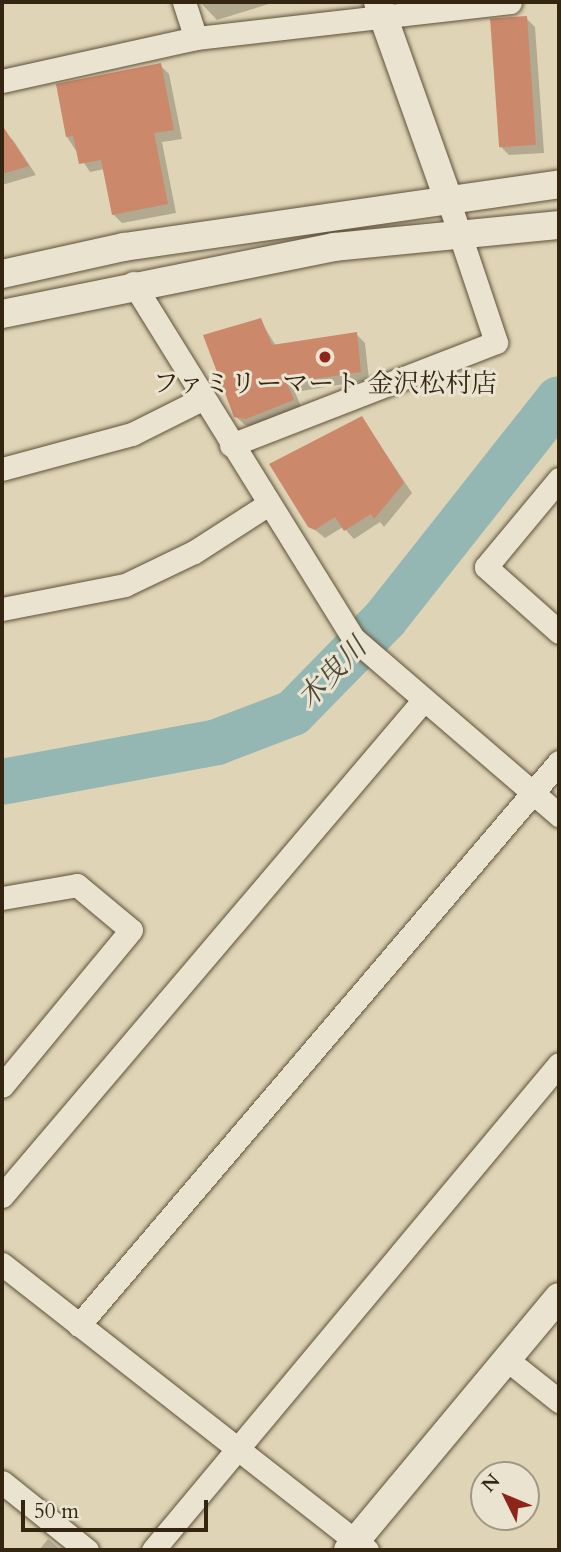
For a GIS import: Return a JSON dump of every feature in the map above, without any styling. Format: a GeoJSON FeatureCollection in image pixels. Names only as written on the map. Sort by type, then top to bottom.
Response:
{"type":"FeatureCollection","features":[{"type":"Feature","properties":{"kind":"street"},"geometry":{"type":"LineString","coordinates":[[184,2],[196,38]]}},
{"type":"Feature","properties":{"kind":"street"},"geometry":{"type":"LineString","coordinates":[[2,81],[196,38],[380,8],[510,2]]}},
{"type":"Feature","properties":{"kind":"street"},"geometry":{"type":"LineString","coordinates":[[231,445],[496,342],[380,8]]}},
{"type":"Feature","properties":{"kind":"street"},"geometry":{"type":"LineString","coordinates":[[2,274],[124,247],[447,196],[559,184]]}},
{"type":"Feature","properties":{"kind":"street"},"geometry":{"type":"LineString","coordinates":[[2,314],[133,283],[458,233],[559,225]]}},
{"type":"Feature","properties":{"kind":"street"},"geometry":{"type":"LineString","coordinates":[[133,283],[200,400],[353,638],[373,661],[559,815]]}},
{"type":"Feature","properties":{"kind":"street"},"geometry":{"type":"LineString","coordinates":[[2,469],[132,434],[200,400]]}},
{"type":"Feature","properties":{"kind":"street"},"geometry":{"type":"LineString","coordinates":[[559,479],[486,567],[559,632]]}},
{"type":"Feature","properties":{"kind":"street"},"geometry":{"type":"LineString","coordinates":[[2,608],[125,585],[194,552],[267,505]]}},
{"type":"Feature","properties":{"kind":"street"},"geometry":{"type":"LineString","coordinates":[[2,1196],[422,702]]}},
{"type":"Feature","properties":{"kind":"street"},"geometry":{"type":"LineString","coordinates":[[79,1325],[559,762]]}},
{"type":"Feature","properties":{"kind":"street"},"geometry":{"type":"LineString","coordinates":[[2,898],[77,885],[131,930],[3,1080]]}},
{"type":"Feature","properties":{"kind":"street"},"geometry":{"type":"LineString","coordinates":[[153,1550],[559,1064]]}},
{"type":"Feature","properties":{"kind":"street"},"geometry":{"type":"LineString","coordinates":[[3,1268],[79,1325],[357,1547],[510,1362],[559,1297]]}},
{"type":"Feature","properties":{"kind":"street"},"geometry":{"type":"LineString","coordinates":[[510,1362],[559,1401]]}},
{"type":"Feature","properties":{"kind":"street"},"geometry":{"type":"LineString","coordinates":[[2,1482],[87,1550]]}},
{"type":"Feature","properties":{"kind":"building"},"geometry":{"type":"Polygon","coordinates":[[[527,16],[536,145],[499,147],[490,19],[527,16]]]}},
{"type":"Feature","properties":{"kind":"building"},"geometry":{"type":"Polygon","coordinates":[[[161,63],[174,130],[154,133],[168,204],[112,215],[101,160],[79,164],[73,136],[66,137],[56,84],[161,63]]]}},
{"type":"Feature","properties":{"kind":"building"},"geometry":{"type":"Polygon","coordinates":[[[2,125],[29,166],[2,174],[2,125]]]}},
{"type":"Feature","properties":{"kind":"building"},"geometry":{"type":"Polygon","coordinates":[[[261,318],[272,345],[357,332],[361,372],[287,383],[294,400],[246,419],[234,417],[203,335],[261,318]]]}},
{"type":"Feature","properties":{"kind":"building"},"geometry":{"type":"Polygon","coordinates":[[[362,416],[404,483],[374,519],[371,514],[344,531],[335,517],[315,530],[308,527],[269,464],[362,416]]]}},
{"type":"Feature","properties":{"kind":"waterway","name":"木曳川"},"geometry":{"type":"LineString","coordinates":[[2,782],[217,742],[293,713],[385,619],[559,399]]}},
{"type":"Feature","properties":{"kind":"place","name":"ファミリーマート 金沢松村店"},"geometry":{"type":"Point","coordinates":[325,357]}}]}
